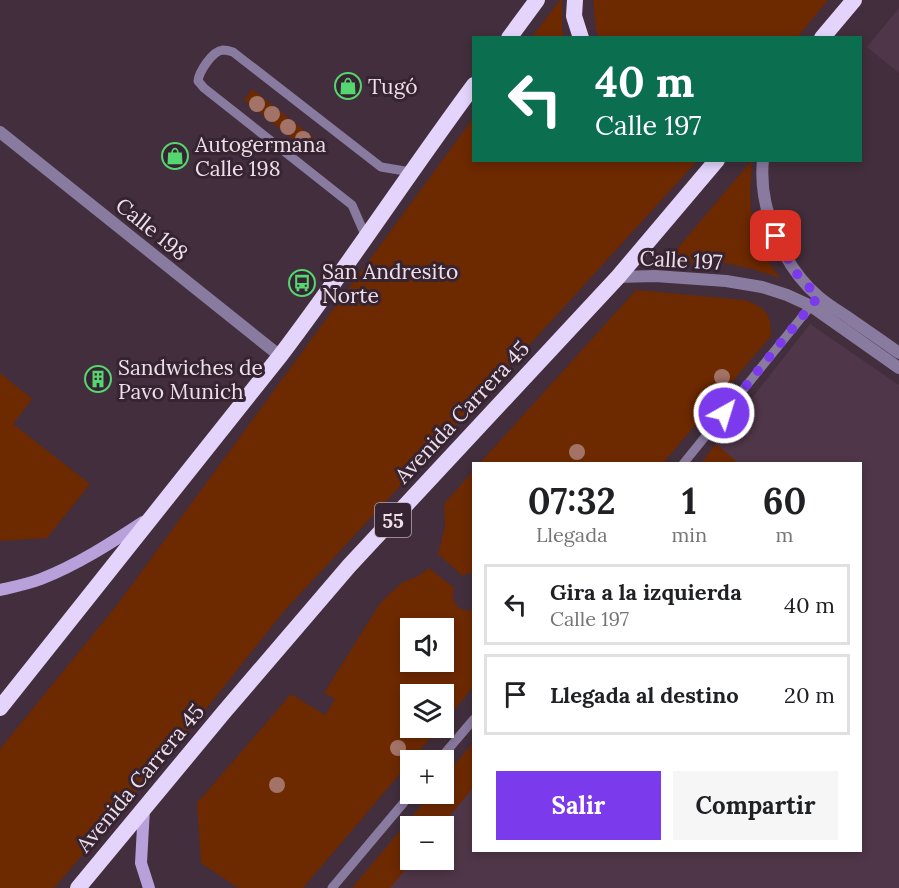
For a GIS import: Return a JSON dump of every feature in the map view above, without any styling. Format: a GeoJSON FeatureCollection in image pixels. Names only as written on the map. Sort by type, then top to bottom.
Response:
{"type":"FeatureCollection","features":[{"type":"Feature","properties":{"kind":"highway"},"geometry":{"type":"LineString","coordinates":[[510,36],[537,0]]}},
{"type":"Feature","properties":{"kind":"highway"},"geometry":{"type":"LineString","coordinates":[[575,0],[574,16],[579,36]]}},
{"type":"Feature","properties":{"kind":"highway"},"geometry":{"type":"LineString","coordinates":[[824,36],[854,0]]}},
{"type":"Feature","properties":{"kind":"highway"},"geometry":{"type":"LineString","coordinates":[[0,708],[323,300],[472,88]]}},
{"type":"Feature","properties":{"kind":"highway","name":"Avenida Carrera 45"},"geometry":{"type":"LineString","coordinates":[[78,888],[350,566],[618,277],[715,162]]}},
{"type":"Feature","properties":{"kind":"main road"},"geometry":{"type":"LineString","coordinates":[[0,590],[40,579],[79,561],[117,540],[152,516]]}},
{"type":"Feature","properties":{"kind":"main road"},"geometry":{"type":"LineString","coordinates":[[144,809],[141,863],[149,888]]}},
{"type":"Feature","properties":{"kind":"street","name":"Calle 198"},"geometry":{"type":"LineString","coordinates":[[0,132],[280,356]]}},
{"type":"Feature","properties":{"kind":"street","name":"Calle 197"},"geometry":{"type":"LineString","coordinates":[[763,162],[763,191],[770,222],[783,250],[814,301],[899,368]]}},
{"type":"Feature","properties":{"kind":"street","name":"Calle 197"},"geometry":{"type":"LineString","coordinates":[[618,277],[655,276],[762,287],[814,301],[899,352]]}},
{"type":"Feature","properties":{"kind":"lane"},"geometry":{"type":"LineString","coordinates":[[366,237],[352,205],[204,88],[198,81],[199,73],[216,52],[224,50],[233,52],[381,167],[411,172]]}},
{"type":"Feature","properties":{"kind":"lane"},"geometry":{"type":"LineString","coordinates":[[685,462],[814,301]]}},
{"type":"Feature","properties":{"kind":"lane"},"geometry":{"type":"LineString","coordinates":[[447,750],[472,720]]}},
{"type":"Feature","properties":{"kind":"lane"},"geometry":{"type":"LineString","coordinates":[[332,888],[403,804]]}},
{"type":"Feature","properties":{"kind":"shaded area"},"geometry":{"type":"Polygon","coordinates":[[[560,0],[562,0],[564,36],[533,36],[560,0]]]}},
{"type":"Feature","properties":{"kind":"shaded area"},"geometry":{"type":"Polygon","coordinates":[[[593,0],[828,0],[799,36],[599,36],[593,0]]]}},
{"type":"Feature","properties":{"kind":"shaded area"},"geometry":{"type":"Polygon","coordinates":[[[899,8],[899,73],[867,47],[899,8]]]}},
{"type":"Feature","properties":{"kind":"shaded area"},"geometry":{"type":"Polygon","coordinates":[[[252,89],[315,139],[307,150],[244,100],[252,89]]]}},
{"type":"Feature","properties":{"kind":"shaded area"},"geometry":{"type":"Polygon","coordinates":[[[472,120],[472,162],[696,162],[285,610],[178,744],[54,888],[0,888],[0,749],[117,605],[472,120]]]}},
{"type":"Feature","properties":{"kind":"shaded area"},"geometry":{"type":"Polygon","coordinates":[[[752,162],[750,193],[752,224],[761,251],[780,278],[724,263],[665,263],[752,162]]]}},
{"type":"Feature","properties":{"kind":"shaded area"},"geometry":{"type":"Polygon","coordinates":[[[636,290],[745,300],[766,312],[770,322],[771,336],[664,462],[481,462],[636,290]]]}},
{"type":"Feature","properties":{"kind":"shaded area"},"geometry":{"type":"Polygon","coordinates":[[[810,324],[899,385],[899,888],[352,888],[400,831],[400,870],[454,870],[454,816],[413,816],[423,804],[454,804],[454,765],[472,744],[472,852],[862,852],[862,462],[702,462],[810,324]]]}},
{"type":"Feature","properties":{"kind":"shaded area"},"geometry":{"type":"Polygon","coordinates":[[[0,373],[32,399],[13,424],[90,484],[47,538],[0,541],[0,373]]]}},
{"type":"Feature","properties":{"kind":"shaded area"},"geometry":{"type":"Polygon","coordinates":[[[716,444],[736,461],[735,462],[702,462],[716,444]]]}},
{"type":"Feature","properties":{"kind":"shaded area"},"geometry":{"type":"Polygon","coordinates":[[[472,472],[472,573],[463,576],[438,554],[445,526],[444,504],[472,472]]]}},
{"type":"Feature","properties":{"kind":"shaded area"},"geometry":{"type":"Polygon","coordinates":[[[429,568],[454,588],[453,598],[457,606],[464,610],[472,610],[472,688],[454,710],[454,684],[400,684],[400,738],[430,738],[420,750],[400,750],[400,774],[303,888],[238,888],[201,863],[197,803],[291,694],[325,715],[335,699],[324,693],[379,605],[403,582],[417,577],[429,568]]]}},
{"type":"Feature","properties":{"kind":"shaded area"},"geometry":{"type":"Polygon","coordinates":[[[472,744],[472,789],[449,816],[413,816],[423,804],[454,804],[454,765],[472,744]]]}},
{"type":"Feature","properties":{"kind":"shaded area"},"geometry":{"type":"Polygon","coordinates":[[[400,831],[400,870],[405,870],[390,888],[352,888],[400,831]]]}},
{"type":"Feature","properties":{"kind":"place","name":"Tugó"},"geometry":{"type":"Point","coordinates":[348,86]}},
{"type":"Feature","properties":{"kind":"place","name":"Autogermana Calle 198"},"geometry":{"type":"Point","coordinates":[175,156]}},
{"type":"Feature","properties":{"kind":"place","name":"San Andresito Norte"},"geometry":{"type":"Point","coordinates":[302,283]}},
{"type":"Feature","properties":{"kind":"place","name":"Sandwiches de Pavo Munich"},"geometry":{"type":"Point","coordinates":[98,379]}},
{"type":"Feature","properties":{"kind":"route"},"geometry":{"type":"LineString","coordinates":[[724,413],[818,297],[797,274],[776,236]]}}]}
